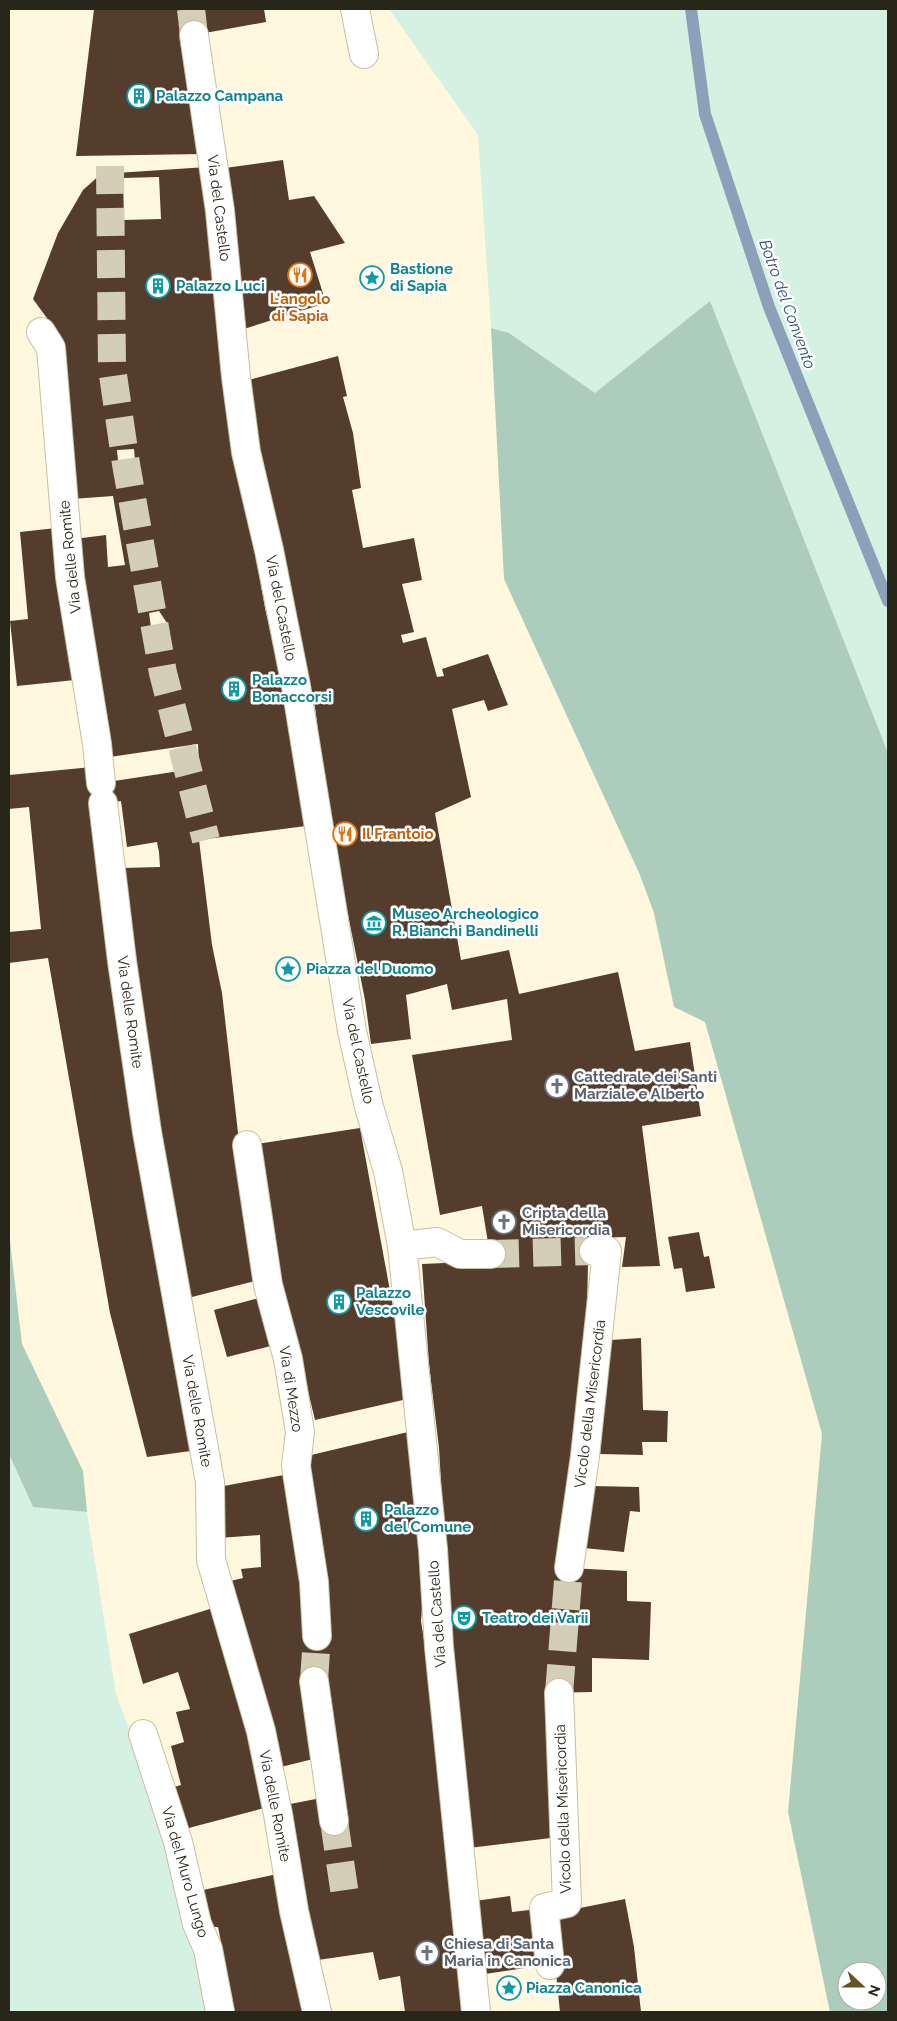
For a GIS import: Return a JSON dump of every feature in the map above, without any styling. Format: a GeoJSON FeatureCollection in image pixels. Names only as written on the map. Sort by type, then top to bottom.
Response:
{"type":"FeatureCollection","features":[{"type":"Feature","properties":{"kind":"street"},"geometry":{"type":"LineString","coordinates":[[355,9],[364,54]]}},
{"type":"Feature","properties":{"kind":"street","name":"Via del Castello"},"geometry":{"type":"LineString","coordinates":[[194,34],[220,211],[246,452],[269,550],[296,686],[352,1032],[369,1107],[388,1171],[402,1246],[432,1549],[439,1647],[476,2012]]}},
{"type":"Feature","properties":{"kind":"street","name":"Via delle Romite"},"geometry":{"type":"LineString","coordinates":[[41,332],[51,348],[70,577],[97,744],[122,961],[147,1132],[210,1482],[211,1560],[261,1731],[278,1814],[294,1911],[318,2012]]}},
{"type":"Feature","properties":{"kind":"street","name":"Via di Mezzo"},"geometry":{"type":"LineString","coordinates":[[247,1144],[268,1285],[288,1359],[300,1432],[296,1466],[314,1582],[317,1636]]}},
{"type":"Feature","properties":{"kind":"street"},"geometry":{"type":"LineString","coordinates":[[402,1246],[437,1242],[460,1254],[491,1254]]}},
{"type":"Feature","properties":{"kind":"street","name":"Vicolo della Misericordia"},"geometry":{"type":"LineString","coordinates":[[568,1568],[585,1456],[607,1251],[594,1251]]}},
{"type":"Feature","properties":{"kind":"street"},"geometry":{"type":"LineString","coordinates":[[314,1681],[334,1821]]}},
{"type":"Feature","properties":{"kind":"street","name":"Vicolo della Misericordia"},"geometry":{"type":"LineString","coordinates":[[550,1965],[544,1908],[567,1903],[559,1693]]}},
{"type":"Feature","properties":{"kind":"street","name":"Via del Muro Lungo"},"geometry":{"type":"LineString","coordinates":[[144,1734],[178,1842],[197,1924],[208,1949],[220,2012]]}},
{"type":"Feature","properties":{"kind":"green space"},"geometry":{"type":"Polygon","coordinates":[[[389,9],[888,9],[888,753],[710,302],[595,393],[509,333],[491,328],[478,135],[389,9]]]}},
{"type":"Feature","properties":{"kind":"green space"},"geometry":{"type":"Polygon","coordinates":[[[710,301],[888,753],[888,2012],[830,2012],[788,1812],[822,1434],[705,1022],[674,1007],[654,913],[640,875],[504,579],[491,328],[509,333],[595,393],[710,301]]]}},
{"type":"Feature","properties":{"kind":"green space"},"geometry":{"type":"Polygon","coordinates":[[[9,1232],[22,1344],[83,1471],[87,1512],[33,1507],[9,1454],[9,1232]]]}},
{"type":"Feature","properties":{"kind":"green space"},"geometry":{"type":"Polygon","coordinates":[[[9,1454],[33,1507],[87,1512],[116,1694],[152,1788],[208,2012],[9,2012],[9,1454]]]}},
{"type":"Feature","properties":{"kind":"building","name":"Palazzo Campana"},"geometry":{"type":"Polygon","coordinates":[[[94,9],[264,9],[266,22],[194,35],[203,154],[76,156],[94,9]]]}},
{"type":"Feature","properties":{"kind":"building"},"geometry":{"type":"Polygon","coordinates":[[[283,160],[289,200],[314,196],[345,243],[310,252],[326,303],[244,329],[225,168],[283,160]]]}},
{"type":"Feature","properties":{"kind":"building"},"geometry":{"type":"Polygon","coordinates":[[[207,167],[230,437],[237,474],[250,522],[265,608],[300,757],[306,826],[199,840],[212,945],[222,993],[255,1281],[188,1298],[173,1242],[122,868],[160,867],[159,852],[157,842],[127,847],[121,801],[103,803],[198,1450],[147,1457],[110,1313],[48,958],[9,963],[9,932],[41,929],[29,807],[9,809],[9,775],[92,767],[101,783],[199,768],[198,744],[110,757],[74,539],[106,535],[108,567],[125,565],[113,496],[72,499],[57,332],[33,299],[58,233],[83,190],[101,174],[207,167]],[[159,177],[123,178],[124,220],[161,219],[159,177]],[[134,449],[117,450],[120,481],[137,482],[134,449]],[[159,611],[149,613],[152,635],[169,633],[167,623],[159,611]]]}},
{"type":"Feature","properties":{"kind":"building"},"geometry":{"type":"Polygon","coordinates":[[[338,356],[347,396],[343,397],[353,433],[361,488],[352,490],[363,548],[414,538],[422,580],[402,584],[414,632],[401,635],[403,643],[426,637],[437,677],[444,676],[442,669],[488,654],[508,705],[488,711],[484,700],[452,709],[471,797],[435,813],[461,960],[509,950],[519,994],[618,972],[635,1051],[690,1042],[701,1116],[642,1126],[660,1266],[622,1267],[626,1237],[593,1238],[595,1264],[588,1264],[587,1307],[569,1568],[627,1571],[627,1601],[651,1602],[649,1660],[592,1658],[592,1692],[545,1693],[547,1730],[559,1837],[469,1848],[456,1741],[439,1448],[429,1364],[422,1264],[491,1261],[482,1206],[440,1215],[412,1055],[512,1040],[507,999],[452,1010],[447,984],[406,995],[411,1039],[371,1044],[365,1000],[330,824],[315,707],[274,526],[245,381],[338,356]]]}},
{"type":"Feature","properties":{"kind":"building"},"geometry":{"type":"Polygon","coordinates":[[[56,528],[75,680],[17,686],[10,621],[28,619],[20,532],[56,528]]]}},
{"type":"Feature","properties":{"kind":"building","name":"Palazzo Vescovile"},"geometry":{"type":"Polygon","coordinates":[[[360,1128],[400,1345],[403,1400],[315,1420],[276,1259],[257,1144],[360,1128]]]}},
{"type":"Feature","properties":{"kind":"building"},"geometry":{"type":"Polygon","coordinates":[[[699,1232],[704,1257],[709,1256],[715,1288],[686,1292],[682,1268],[674,1269],[668,1237],[699,1232]]]}},
{"type":"Feature","properties":{"kind":"building"},"geometry":{"type":"Polygon","coordinates":[[[263,1297],[275,1345],[227,1357],[214,1310],[263,1297]]]}},
{"type":"Feature","properties":{"kind":"building"},"geometry":{"type":"Polygon","coordinates":[[[641,1338],[643,1410],[668,1411],[667,1442],[642,1442],[643,1455],[600,1454],[611,1340],[641,1338]]]}},
{"type":"Feature","properties":{"kind":"building"},"geometry":{"type":"Polygon","coordinates":[[[408,1432],[424,1582],[421,1621],[431,1685],[459,1926],[453,1927],[465,2012],[405,2012],[400,1976],[379,1980],[373,1952],[311,1961],[285,1805],[321,1798],[317,1758],[277,1768],[226,1582],[243,1578],[241,1569],[261,1567],[260,1535],[219,1538],[213,1488],[289,1474],[307,1456],[408,1432]]]}},
{"type":"Feature","properties":{"kind":"building"},"geometry":{"type":"Polygon","coordinates":[[[593,1486],[639,1487],[640,1512],[630,1511],[624,1552],[584,1548],[593,1486]]]}},
{"type":"Feature","properties":{"kind":"building"},"geometry":{"type":"Polygon","coordinates":[[[213,1608],[272,1806],[185,1829],[174,1787],[181,1785],[171,1746],[184,1742],[176,1712],[190,1709],[178,1672],[143,1684],[129,1634],[213,1608]]]}},
{"type":"Feature","properties":{"kind":"building"},"geometry":{"type":"Polygon","coordinates":[[[282,1873],[311,2012],[235,2012],[218,1927],[213,1927],[203,1890],[282,1873]]]}},
{"type":"Feature","properties":{"kind":"building"},"geometry":{"type":"Polygon","coordinates":[[[510,1896],[512,1912],[538,1909],[546,1965],[485,1974],[475,1901],[510,1896]]]}},
{"type":"Feature","properties":{"kind":"building"},"geometry":{"type":"Polygon","coordinates":[[[625,1899],[634,1947],[641,2012],[560,2012],[550,1914],[625,1899]]]}},
{"type":"Feature","properties":{"kind":"waterway","name":"Botro del Convento"},"geometry":{"type":"LineString","coordinates":[[691,9],[705,114],[769,307],[888,601]]}},
{"type":"Feature","properties":{"kind":"tunnel"},"geometry":{"type":"LineString","coordinates":[[191,9],[194,35]]}},
{"type":"Feature","properties":{"kind":"tunnel"},"geometry":{"type":"LineString","coordinates":[[110,166],[112,368],[126,464],[163,673],[206,840]]}},
{"type":"Feature","properties":{"kind":"tunnel"},"geometry":{"type":"LineString","coordinates":[[491,1254],[594,1251]]}},
{"type":"Feature","properties":{"kind":"tunnel"},"geometry":{"type":"LineString","coordinates":[[559,1693],[569,1568]]}},
{"type":"Feature","properties":{"kind":"tunnel"},"geometry":{"type":"LineString","coordinates":[[314,1681],[317,1636]]}},
{"type":"Feature","properties":{"kind":"tunnel"},"geometry":{"type":"LineString","coordinates":[[334,1821],[346,1902]]}},
{"type":"Feature","properties":{"kind":"place","name":"Palazzo Campana"},"geometry":{"type":"Point","coordinates":[139,96]}},
{"type":"Feature","properties":{"kind":"place","name":"L'angolo di Sapia"},"geometry":{"type":"Point","coordinates":[300,275]}},
{"type":"Feature","properties":{"kind":"place","name":"Bastione di Sapia"},"geometry":{"type":"Point","coordinates":[372,278]}},
{"type":"Feature","properties":{"kind":"place","name":"Palazzo Luci"},"geometry":{"type":"Point","coordinates":[158,286]}},
{"type":"Feature","properties":{"kind":"place","name":"Palazzo Bonaccorsi"},"geometry":{"type":"Point","coordinates":[234,689]}},
{"type":"Feature","properties":{"kind":"place","name":"Il Frantoio"},"geometry":{"type":"Point","coordinates":[345,834]}},
{"type":"Feature","properties":{"kind":"place","name":"Museo Archeologico R. Bianchi Bandinelli"},"geometry":{"type":"Point","coordinates":[374,923]}},
{"type":"Feature","properties":{"kind":"place","name":"Piazza del Duomo"},"geometry":{"type":"Point","coordinates":[288,969]}},
{"type":"Feature","properties":{"kind":"place","name":"Cattedrale dei Santi Marziale e Alberto"},"geometry":{"type":"Point","coordinates":[557,1086]}},
{"type":"Feature","properties":{"kind":"place","name":"Cripta della Misericordia"},"geometry":{"type":"Point","coordinates":[504,1222]}},
{"type":"Feature","properties":{"kind":"place","name":"Palazzo Vescovile"},"geometry":{"type":"Point","coordinates":[339,1302]}},
{"type":"Feature","properties":{"kind":"place","name":"Palazzo del Comune"},"geometry":{"type":"Point","coordinates":[366,1519]}},
{"type":"Feature","properties":{"kind":"place","name":"Teatro dei Varii"},"geometry":{"type":"Point","coordinates":[464,1618]}},
{"type":"Feature","properties":{"kind":"place","name":"Chiesa di Santa Maria in Canonica"},"geometry":{"type":"Point","coordinates":[427,1953]}},
{"type":"Feature","properties":{"kind":"place","name":"Piazza Canonica"},"geometry":{"type":"Point","coordinates":[509,1988]}}]}
